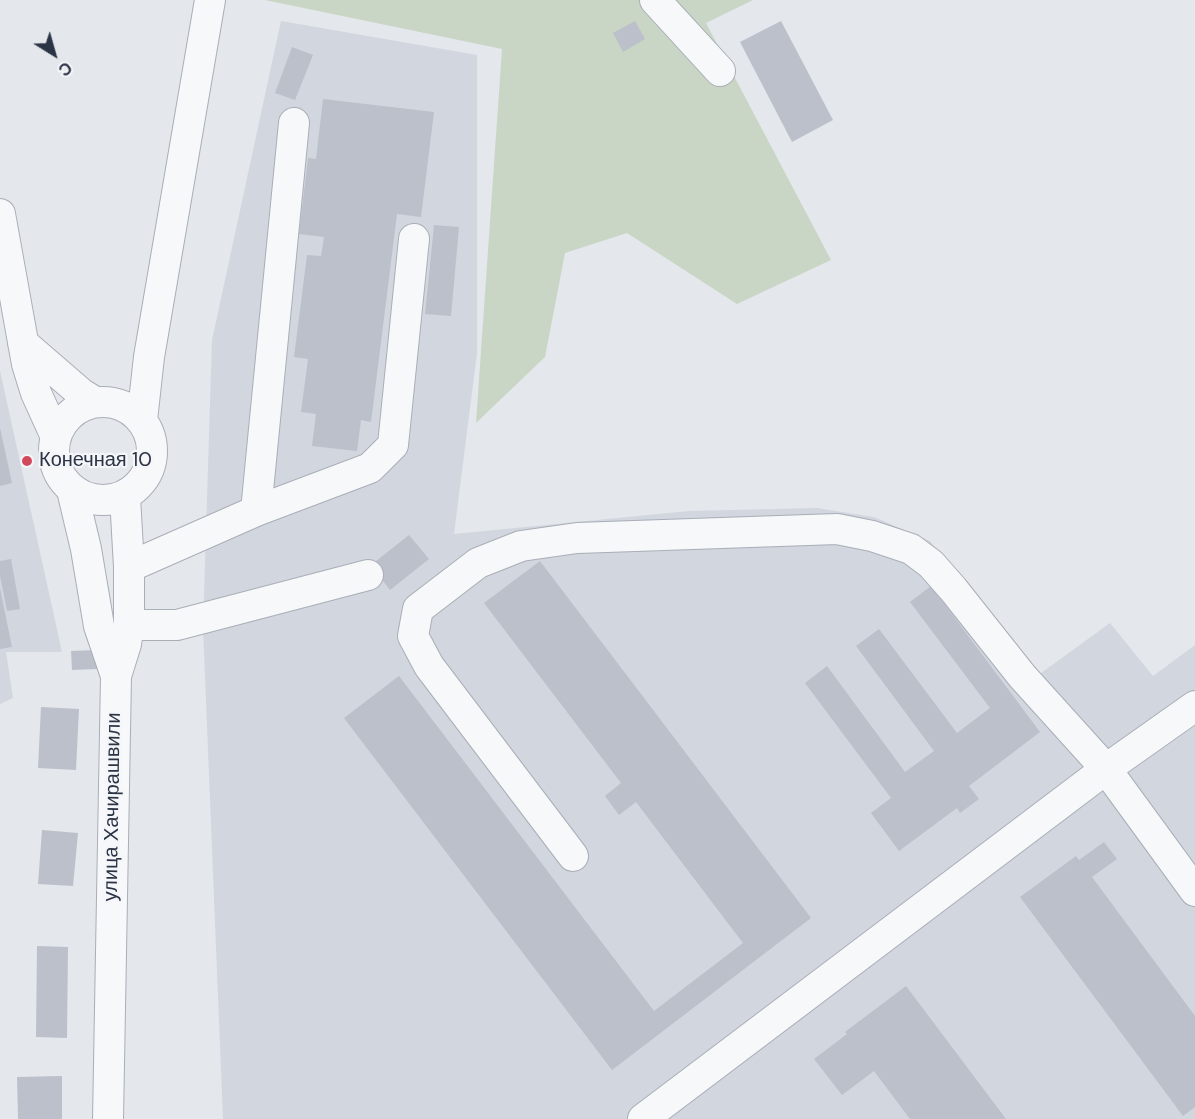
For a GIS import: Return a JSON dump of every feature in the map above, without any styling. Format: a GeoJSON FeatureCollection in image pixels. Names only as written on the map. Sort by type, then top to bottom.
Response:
{"type":"FeatureCollection","features":[{"type":"Feature","properties":{"kind":"street"},"geometry":{"type":"LineString","coordinates":[[142,420],[149,357],[210,0]]}},
{"type":"Feature","properties":{"kind":"street"},"geometry":{"type":"LineString","coordinates":[[655,0],[720,71]]}},
{"type":"Feature","properties":{"kind":"street"},"geometry":{"type":"LineString","coordinates":[[256,511],[294,123]]}},
{"type":"Feature","properties":{"kind":"street"},"geometry":{"type":"LineString","coordinates":[[0,214],[4,258],[23,343],[36,393],[56,437]]}},
{"type":"Feature","properties":{"kind":"street"},"geometry":{"type":"LineString","coordinates":[[129,567],[256,511],[370,468],[393,445],[414,239]]}},
{"type":"Feature","properties":{"kind":"street"},"geometry":{"type":"LineString","coordinates":[[23,343],[105,402]]}},
{"type":"Feature","properties":{"kind":"street"},"geometry":{"type":"LineString","coordinates":[[105,402],[149,357]]}},
{"type":"Feature","properties":{"kind":"street"},"geometry":{"type":"LineString","coordinates":[[105,402],[126,405],[142,420],[151,441],[152,456],[147,472],[125,497],[105,501],[89,497],[72,490],[62,480],[55,465],[52,449],[66,420],[78,409],[105,402]]}},
{"type":"Feature","properties":{"kind":"street"},"geometry":{"type":"LineString","coordinates":[[72,490],[86,549],[99,626],[116,676]]}},
{"type":"Feature","properties":{"kind":"street","name":"улица Хачирашвили"},"geometry":{"type":"LineString","coordinates":[[108,1119],[116,676],[129,625],[129,567],[125,497]]}},
{"type":"Feature","properties":{"kind":"street"},"geometry":{"type":"LineString","coordinates":[[573,856],[429,666],[413,636],[418,609],[478,564],[520,546],[577,538],[837,529],[872,536],[911,549],[930,564],[953,589],[1022,676],[1106,769],[1195,891]]}},
{"type":"Feature","properties":{"kind":"street"},"geometry":{"type":"LineString","coordinates":[[129,625],[177,625],[368,575]]}},
{"type":"Feature","properties":{"kind":"street"},"geometry":{"type":"LineString","coordinates":[[643,1119],[1106,769],[1195,706]]}},
{"type":"Feature","properties":{"kind":"shaded area"},"geometry":{"type":"Polygon","coordinates":[[[281,21],[477,55],[477,353],[454,534],[689,511],[817,508],[874,517],[930,541],[1037,676],[1110,623],[1153,676],[1195,645],[1195,1119],[223,1119],[203,627],[212,340],[281,21]]]}},
{"type":"Feature","properties":{"kind":"shaded area"},"geometry":{"type":"Polygon","coordinates":[[[0,371],[62,652],[6,652],[13,698],[0,704],[0,371]]]}},
{"type":"Feature","properties":{"kind":"green space"},"geometry":{"type":"Polygon","coordinates":[[[265,0],[753,0],[706,23],[831,260],[737,304],[627,233],[565,253],[545,357],[476,423],[502,49],[265,0]]]}},
{"type":"Feature","properties":{"kind":"building"},"geometry":{"type":"Polygon","coordinates":[[[635,21],[645,39],[623,52],[613,33],[635,21]]]}},
{"type":"Feature","properties":{"kind":"building"},"geometry":{"type":"Polygon","coordinates":[[[781,21],[833,120],[792,142],[740,42],[781,21]]]}},
{"type":"Feature","properties":{"kind":"building"},"geometry":{"type":"Polygon","coordinates":[[[292,47],[313,55],[295,100],[275,93],[292,47]]]}},
{"type":"Feature","properties":{"kind":"building"},"geometry":{"type":"Polygon","coordinates":[[[323,99],[434,112],[421,217],[397,214],[371,422],[361,420],[357,451],[312,446],[316,414],[301,412],[308,359],[294,357],[307,255],[321,256],[324,237],[299,234],[308,158],[316,159],[323,99]]]}},
{"type":"Feature","properties":{"kind":"building"},"geometry":{"type":"Polygon","coordinates":[[[434,225],[459,227],[451,316],[425,314],[434,225]]]}},
{"type":"Feature","properties":{"kind":"building"},"geometry":{"type":"Polygon","coordinates":[[[0,428],[12,483],[0,486],[0,428]]]}},
{"type":"Feature","properties":{"kind":"building"},"geometry":{"type":"Polygon","coordinates":[[[409,535],[429,559],[390,590],[371,565],[409,535]]]}},
{"type":"Feature","properties":{"kind":"building"},"geometry":{"type":"Polygon","coordinates":[[[11,559],[20,609],[7,611],[0,576],[0,561],[11,559]]]}},
{"type":"Feature","properties":{"kind":"building"},"geometry":{"type":"Polygon","coordinates":[[[540,561],[811,918],[612,1070],[344,718],[399,676],[654,1011],[743,943],[636,802],[619,815],[605,796],[621,783],[484,603],[540,561]]]}},
{"type":"Feature","properties":{"kind":"building"},"geometry":{"type":"Polygon","coordinates":[[[931,586],[1040,732],[969,786],[979,799],[960,813],[957,808],[899,851],[871,813],[891,798],[805,683],[827,666],[905,772],[934,751],[856,646],[879,629],[957,733],[990,708],[910,602],[931,586]]]}},
{"type":"Feature","properties":{"kind":"building"},"geometry":{"type":"Polygon","coordinates":[[[0,588],[12,647],[0,649],[0,588]]]}},
{"type":"Feature","properties":{"kind":"building"},"geometry":{"type":"Polygon","coordinates":[[[96,650],[97,669],[72,670],[71,651],[96,650]]]}},
{"type":"Feature","properties":{"kind":"building"},"geometry":{"type":"Polygon","coordinates":[[[41,707],[79,709],[76,770],[38,768],[41,707]]]}},
{"type":"Feature","properties":{"kind":"building"},"geometry":{"type":"Polygon","coordinates":[[[42,830],[78,833],[73,886],[38,884],[42,830]]]}},
{"type":"Feature","properties":{"kind":"building"},"geometry":{"type":"Polygon","coordinates":[[[1104,842],[1117,859],[1092,877],[1195,1016],[1195,1107],[1183,1116],[1020,897],[1076,856],[1079,860],[1104,842]]]}},
{"type":"Feature","properties":{"kind":"building"},"geometry":{"type":"Polygon","coordinates":[[[37,946],[68,947],[67,1038],[36,1037],[37,946]]]}},
{"type":"Feature","properties":{"kind":"building"},"geometry":{"type":"Polygon","coordinates":[[[906,986],[1006,1119],[910,1119],[874,1071],[842,1095],[814,1059],[847,1034],[845,1032],[906,986]]]}},
{"type":"Feature","properties":{"kind":"building"},"geometry":{"type":"Polygon","coordinates":[[[62,1076],[62,1119],[18,1119],[17,1077],[62,1076]]]}},
{"type":"Feature","properties":{"kind":"place","name":"Конечная 10"},"geometry":{"type":"Point","coordinates":[27,461]}}]}
